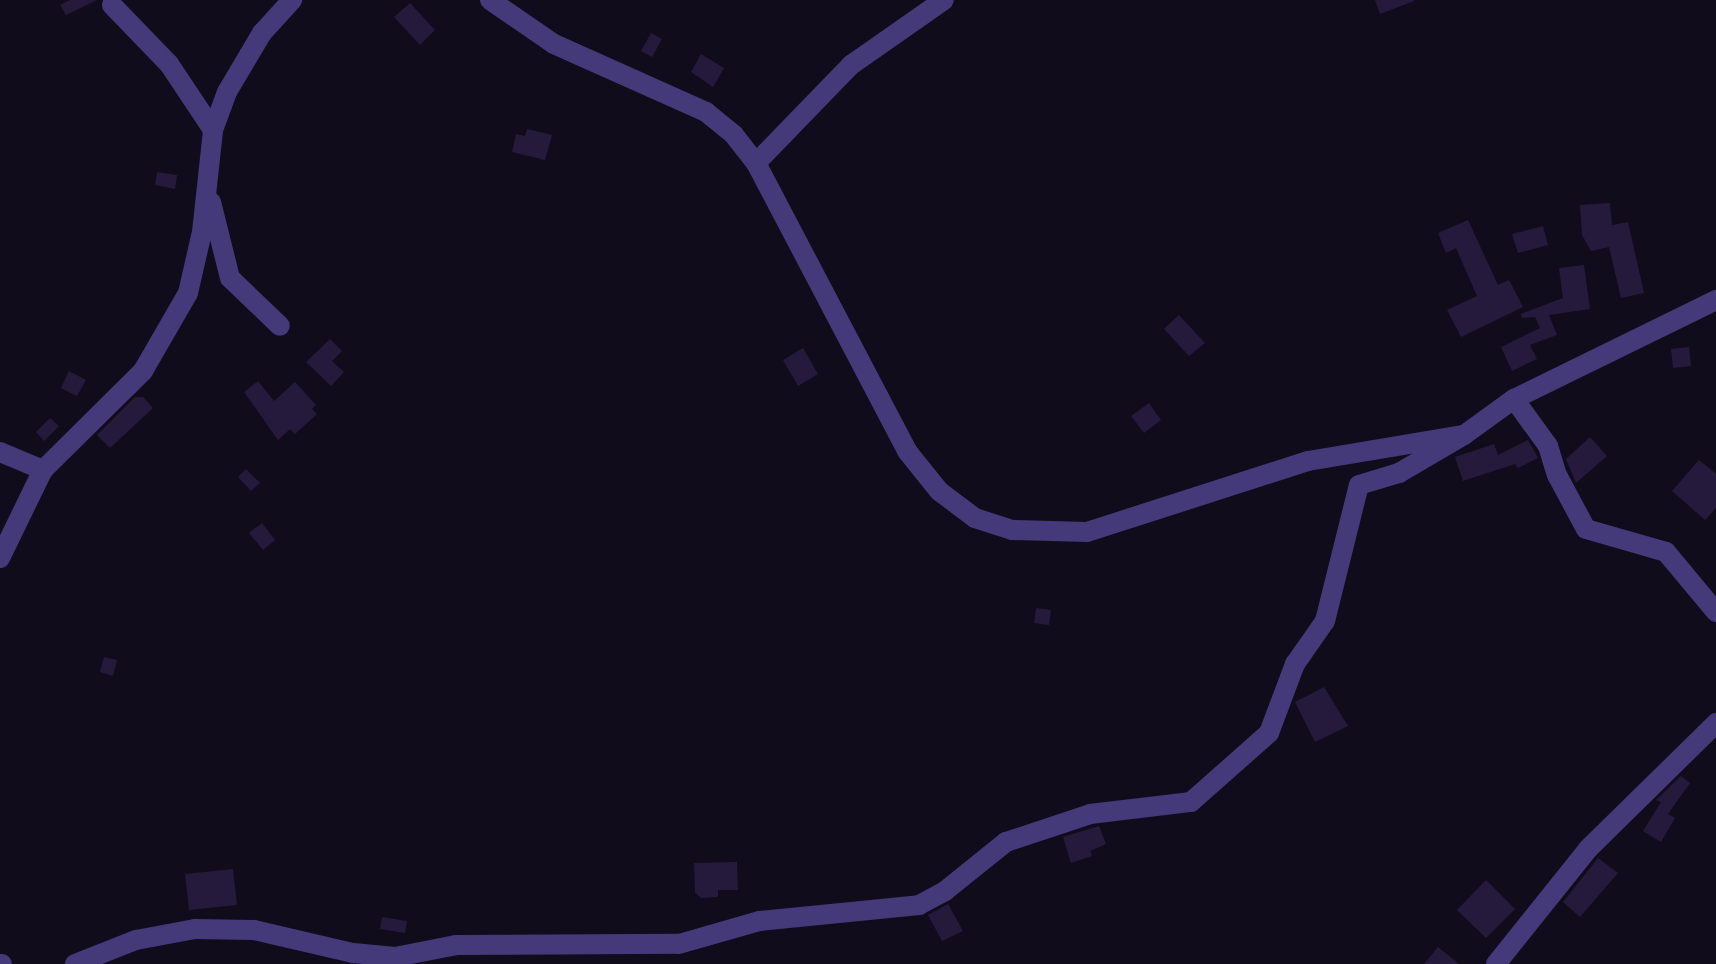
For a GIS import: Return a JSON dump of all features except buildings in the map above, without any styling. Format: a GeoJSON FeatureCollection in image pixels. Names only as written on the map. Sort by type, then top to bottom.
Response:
{"type":"FeatureCollection","features":[{"type":"Feature","properties":{"kind":"street"},"geometry":{"type":"LineString","coordinates":[[0,558],[43,470],[143,371],[188,293],[208,190],[213,130],[227,92],[262,33],[292,0]]}},
{"type":"Feature","properties":{"kind":"street"},"geometry":{"type":"LineString","coordinates":[[490,0],[554,44],[706,112],[734,135],[756,163],[907,451],[939,491],[975,518],[1012,530],[1087,532],[1308,461],[1464,435]]}},
{"type":"Feature","properties":{"kind":"street"},"geometry":{"type":"LineString","coordinates":[[756,163],[851,65],[944,0]]}},
{"type":"Feature","properties":{"kind":"street"},"geometry":{"type":"LineString","coordinates":[[112,5],[169,64],[213,130]]}},
{"type":"Feature","properties":{"kind":"street"},"geometry":{"type":"LineString","coordinates":[[208,190],[225,268],[280,326]]}},
{"type":"Feature","properties":{"kind":"street"},"geometry":{"type":"LineString","coordinates":[[75,964],[136,940],[195,929],[254,930],[395,957],[456,945],[679,944],[760,921],[919,905],[945,891],[1006,842],[1090,814],[1191,802],[1269,733],[1295,664],[1325,621],[1359,485],[1399,473],[1464,435],[1514,399],[1716,300]]}},
{"type":"Feature","properties":{"kind":"street"},"geometry":{"type":"LineString","coordinates":[[1514,399],[1548,446],[1557,475],[1586,529],[1666,552],[1716,612]]}},
{"type":"Feature","properties":{"kind":"street"},"geometry":{"type":"LineString","coordinates":[[0,452],[43,470]]}},
{"type":"Feature","properties":{"kind":"street"},"geometry":{"type":"LineString","coordinates":[[1496,964],[1588,849],[1716,723]]}}]}
